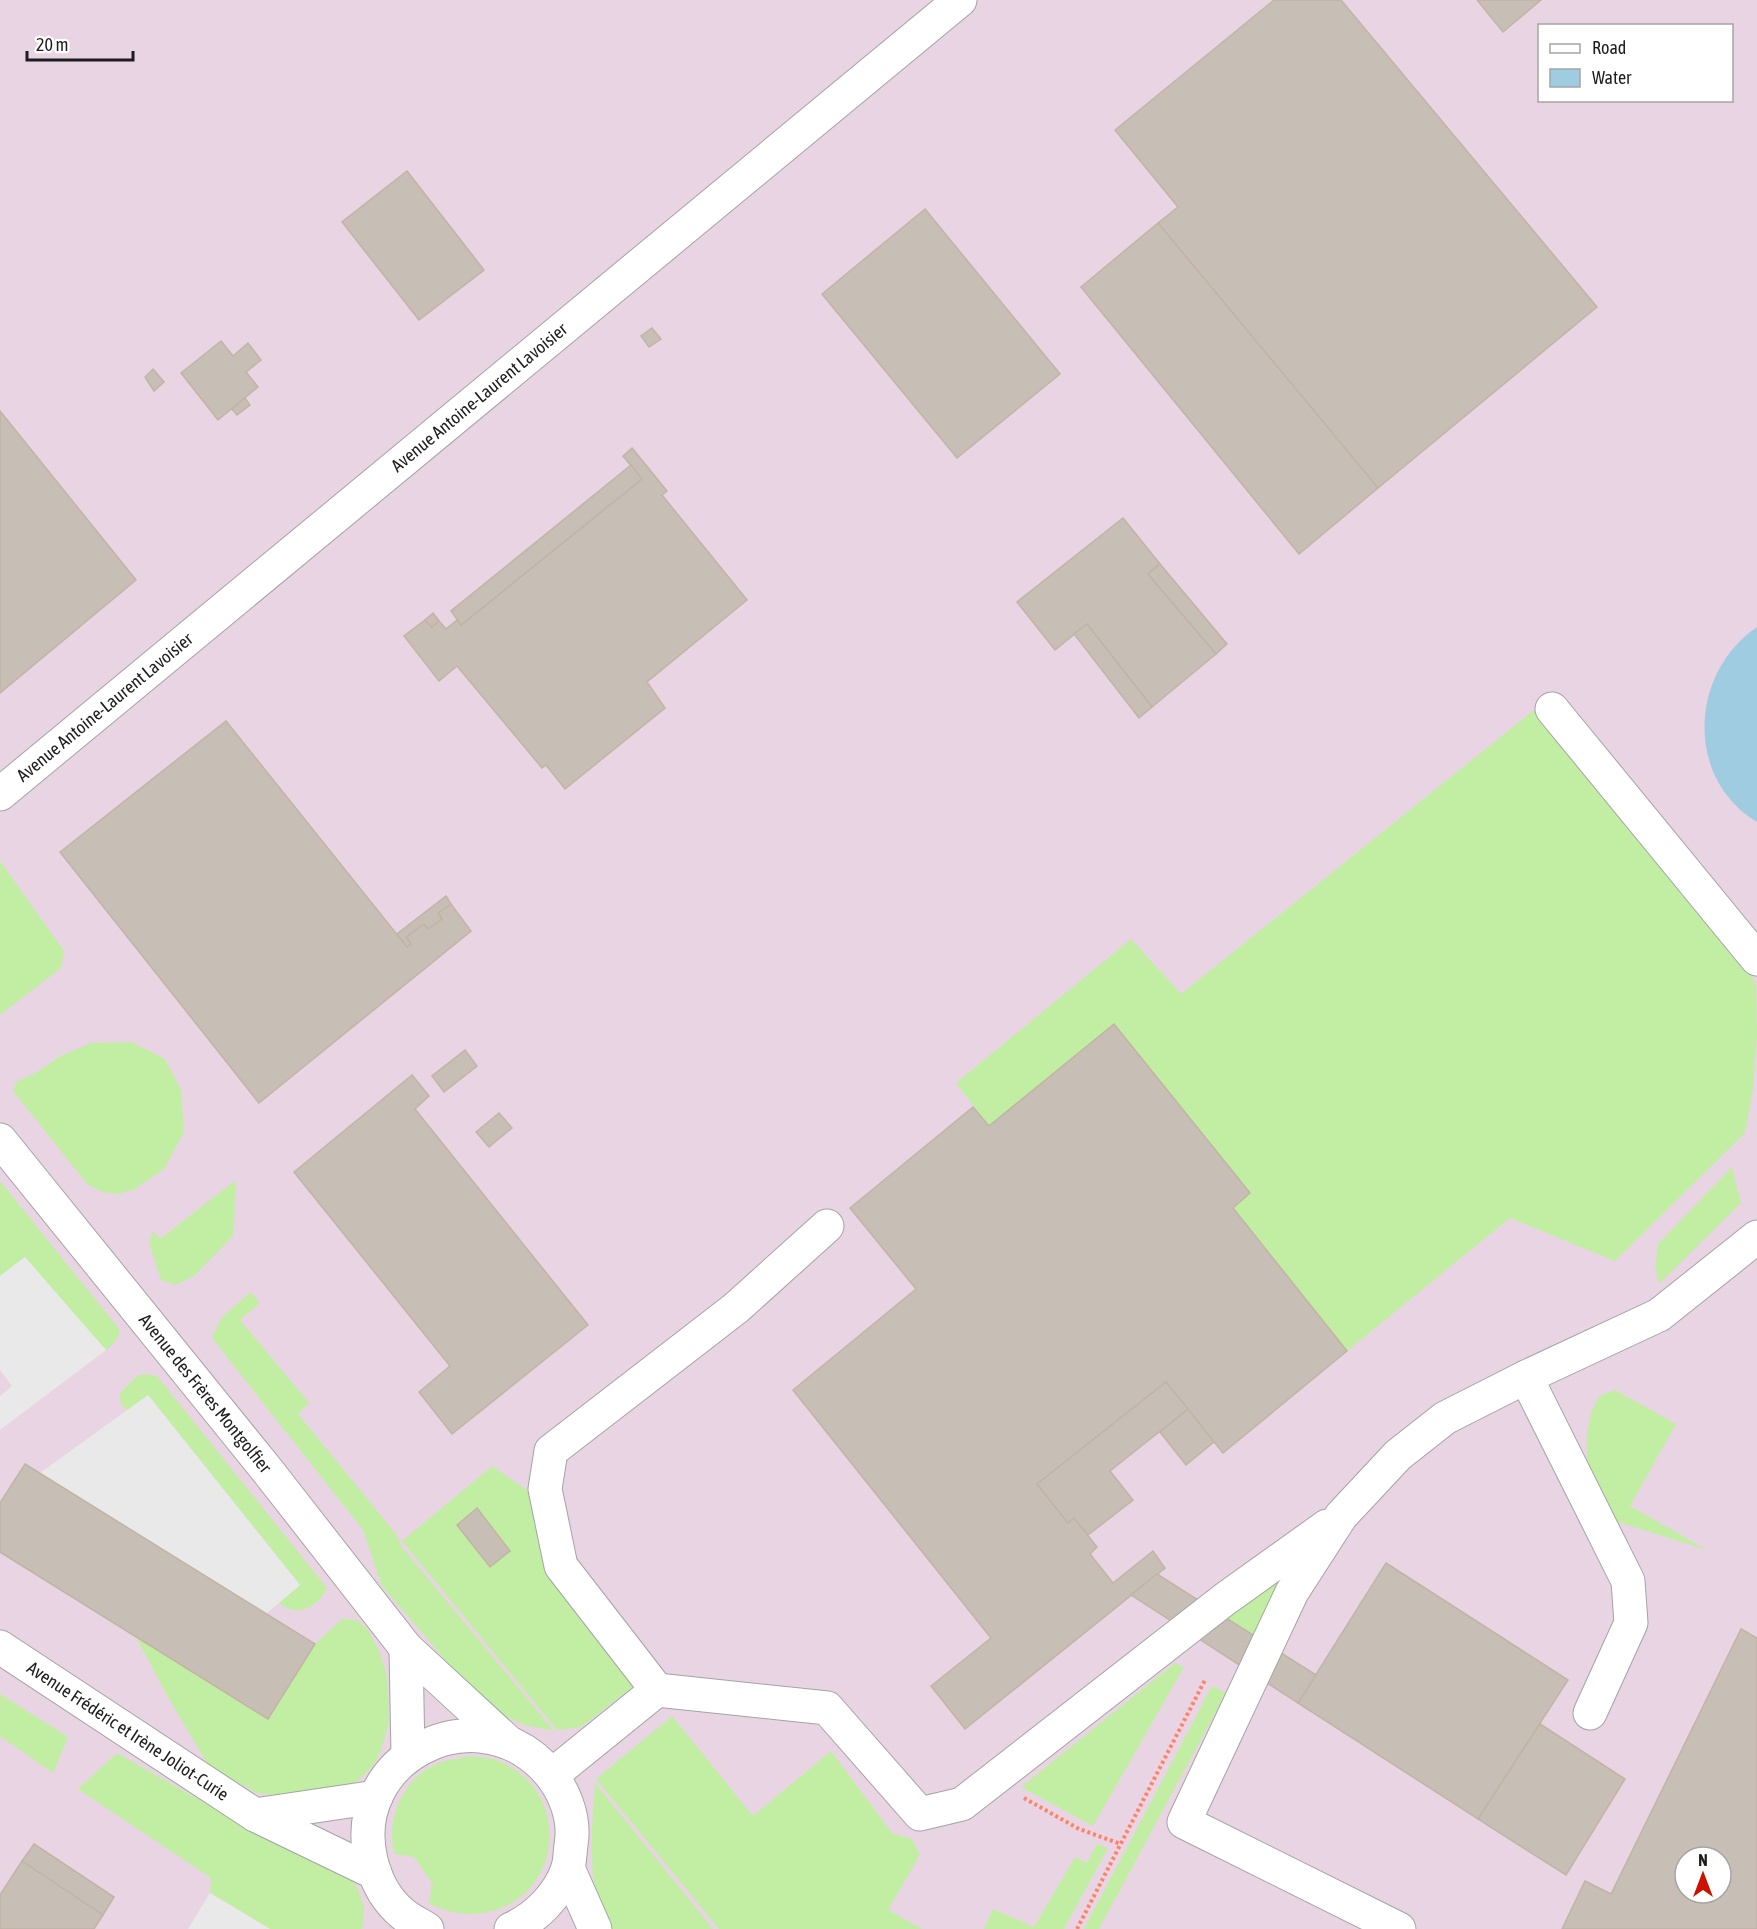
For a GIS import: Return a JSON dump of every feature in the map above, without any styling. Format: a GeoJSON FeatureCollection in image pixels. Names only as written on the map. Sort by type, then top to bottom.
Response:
{"type":"FeatureCollection","features":[{"type":"Feature","properties":{"kind":"street","name":"Avenue Antoine-Laurent Lavoisier"},"geometry":{"type":"LineString","coordinates":[[0,794],[960,0]]}},
{"type":"Feature","properties":{"kind":"street"},"geometry":{"type":"LineString","coordinates":[[1552,709],[1757,959]]}},
{"type":"Feature","properties":{"kind":"street","name":"Avenue des Frères Montgolfier"},"geometry":{"type":"LineString","coordinates":[[0,1140],[267,1470],[406,1648],[508,1742]]}},
{"type":"Feature","properties":{"kind":"street"},"geometry":{"type":"LineString","coordinates":[[657,1690],[561,1566],[545,1489],[551,1451],[736,1308],[827,1226]]}},
{"type":"Feature","properties":{"kind":"street"},"geometry":{"type":"LineString","coordinates":[[1399,1929],[1184,1822],[1292,1592],[1341,1516],[1398,1455],[1445,1418],[1526,1377],[1659,1315],[1757,1237]]}},
{"type":"Feature","properties":{"kind":"street"},"geometry":{"type":"LineString","coordinates":[[1526,1377],[1628,1581],[1631,1623],[1590,1713]]}},
{"type":"Feature","properties":{"kind":"street"},"geometry":{"type":"LineString","coordinates":[[552,1775],[657,1690],[827,1708],[920,1814],[962,1804],[1225,1599],[1341,1516]]}},
{"type":"Feature","properties":{"kind":"street","name":"Avenue Frédéric et Irène Joliot-Curie"},"geometry":{"type":"LineString","coordinates":[[0,1647],[255,1815],[375,1873]]}},
{"type":"Feature","properties":{"kind":"street"},"geometry":{"type":"LineString","coordinates":[[406,1648],[408,1756]]}},
{"type":"Feature","properties":{"kind":"street"},"geometry":{"type":"LineString","coordinates":[[407,1924],[386,1896],[375,1873],[368,1848],[369,1822],[376,1797],[389,1774],[408,1756],[439,1739],[473,1735],[508,1742],[532,1755],[552,1775],[567,1803],[573,1836],[568,1868],[551,1899],[525,1923],[510,1929]]}},
{"type":"Feature","properties":{"kind":"street"},"geometry":{"type":"LineString","coordinates":[[255,1815],[376,1797]]}},
{"type":"Feature","properties":{"kind":"street"},"geometry":{"type":"LineString","coordinates":[[568,1868],[595,1929]]}},
{"type":"Feature","properties":{"kind":"path"},"geometry":{"type":"LineString","coordinates":[[1077,1929],[1205,1680]]}},
{"type":"Feature","properties":{"kind":"path"},"geometry":{"type":"LineString","coordinates":[[993,1780],[1079,1829],[1121,1844]]}},
{"type":"Feature","properties":{"kind":"shaded area"},"geometry":{"type":"Polygon","coordinates":[[[0,0],[1757,0],[1757,1929],[0,1929],[0,0]]]}},
{"type":"Feature","properties":{"kind":"shaded area"},"geometry":{"type":"Polygon","coordinates":[[[25,1257],[106,1350],[0,1430],[0,1396],[12,1386],[0,1370],[0,1276],[25,1257]]]}},
{"type":"Feature","properties":{"kind":"shaded area"},"geometry":{"type":"Polygon","coordinates":[[[148,1395],[300,1585],[266,1614],[40,1473],[148,1395]]]}},
{"type":"Feature","properties":{"kind":"shaded area"},"geometry":{"type":"Polygon","coordinates":[[[210,1893],[270,1929],[188,1929],[210,1893]]]}},
{"type":"Feature","properties":{"kind":"green space"},"geometry":{"type":"Polygon","coordinates":[[[1534,710],[1741,951],[1756,986],[1757,1034],[1753,1089],[1745,1133],[1615,1261],[1510,1218],[1347,1351],[1233,1208],[1250,1193],[1114,1024],[989,1126],[956,1083],[1131,939],[1181,994],[1534,710]]]}},
{"type":"Feature","properties":{"kind":"green space"},"geometry":{"type":"Polygon","coordinates":[[[0,861],[64,951],[61,968],[0,1015],[0,861]]]}},
{"type":"Feature","properties":{"kind":"green space"},"geometry":{"type":"Polygon","coordinates":[[[131,1042],[165,1059],[181,1090],[184,1132],[164,1169],[135,1189],[118,1194],[103,1192],[88,1185],[13,1091],[17,1081],[34,1074],[59,1057],[91,1043],[131,1042]]]}},
{"type":"Feature","properties":{"kind":"green space"},"geometry":{"type":"Polygon","coordinates":[[[1732,1167],[1741,1203],[1659,1284],[1655,1266],[1658,1244],[1732,1167]]]}},
{"type":"Feature","properties":{"kind":"green space"},"geometry":{"type":"Polygon","coordinates":[[[236,1180],[233,1236],[194,1276],[176,1285],[161,1280],[149,1243],[153,1231],[160,1239],[236,1180]]]}},
{"type":"Feature","properties":{"kind":"green space"},"geometry":{"type":"Polygon","coordinates":[[[0,1181],[120,1330],[117,1340],[106,1350],[94,1345],[25,1257],[0,1276],[0,1181]]]}},
{"type":"Feature","properties":{"kind":"green space"},"geometry":{"type":"Polygon","coordinates":[[[251,1292],[260,1303],[240,1320],[309,1403],[298,1414],[396,1534],[402,1547],[554,1731],[524,1725],[489,1706],[470,1689],[382,1586],[363,1530],[212,1338],[221,1318],[251,1292]]]}},
{"type":"Feature","properties":{"kind":"green space"},"geometry":{"type":"Polygon","coordinates":[[[138,1375],[157,1376],[327,1588],[313,1605],[306,1609],[293,1610],[279,1603],[300,1585],[148,1395],[127,1411],[120,1402],[120,1393],[138,1375]]]}},
{"type":"Feature","properties":{"kind":"green space"},"geometry":{"type":"Polygon","coordinates":[[[1615,1390],[1676,1424],[1630,1506],[1707,1550],[1615,1521],[1599,1495],[1587,1463],[1587,1433],[1591,1413],[1599,1396],[1615,1390]]]}},
{"type":"Feature","properties":{"kind":"green space"},"geometry":{"type":"Polygon","coordinates":[[[492,1466],[527,1490],[548,1564],[642,1680],[581,1727],[557,1730],[402,1541],[492,1466]]]}},
{"type":"Feature","properties":{"kind":"green space"},"geometry":{"type":"Polygon","coordinates":[[[1275,1574],[1285,1578],[1253,1635],[1225,1617],[1275,1574]]]}},
{"type":"Feature","properties":{"kind":"green space"},"geometry":{"type":"Polygon","coordinates":[[[342,1619],[357,1620],[368,1630],[380,1653],[387,1676],[389,1723],[380,1753],[374,1764],[359,1780],[337,1792],[290,1797],[257,1793],[208,1765],[136,1637],[268,1719],[315,1644],[342,1619]]]}},
{"type":"Feature","properties":{"kind":"green space"},"geometry":{"type":"Polygon","coordinates":[[[1175,1663],[1184,1667],[1093,1826],[1021,1787],[1175,1663]]]}},
{"type":"Feature","properties":{"kind":"green space"},"geometry":{"type":"Polygon","coordinates":[[[1212,1686],[1226,1693],[1099,1929],[1084,1929],[1212,1686]]]}},
{"type":"Feature","properties":{"kind":"green space"},"geometry":{"type":"Polygon","coordinates":[[[0,1694],[68,1737],[53,1773],[0,1736],[0,1694]]]}},
{"type":"Feature","properties":{"kind":"green space"},"geometry":{"type":"Polygon","coordinates":[[[672,1716],[753,1816],[831,1751],[892,1833],[912,1839],[920,1855],[888,1910],[922,1929],[719,1929],[596,1779],[672,1716]]]}},
{"type":"Feature","properties":{"kind":"green space"},"geometry":{"type":"Polygon","coordinates":[[[117,1753],[273,1842],[348,1873],[358,1889],[364,1908],[361,1929],[270,1929],[210,1893],[211,1878],[78,1789],[117,1753]]]}},
{"type":"Feature","properties":{"kind":"green space"},"geometry":{"type":"Polygon","coordinates":[[[469,1756],[496,1760],[523,1776],[540,1798],[549,1823],[548,1849],[540,1874],[524,1894],[500,1909],[469,1914],[449,1911],[429,1904],[432,1883],[414,1857],[395,1854],[392,1833],[400,1799],[413,1780],[426,1769],[469,1756]]]}},
{"type":"Feature","properties":{"kind":"green space"},"geometry":{"type":"Polygon","coordinates":[[[595,1783],[713,1929],[611,1929],[602,1913],[593,1877],[592,1839],[595,1783]]]}},
{"type":"Feature","properties":{"kind":"green space"},"geometry":{"type":"Polygon","coordinates":[[[1097,1844],[1108,1848],[1064,1929],[984,1929],[993,1909],[1034,1927],[1075,1857],[1087,1863],[1097,1844]]]}},
{"type":"Feature","properties":{"kind":"water"},"geometry":{"type":"Polygon","coordinates":[[[1757,627],[1757,822],[1734,803],[1717,780],[1707,754],[1704,726],[1708,698],[1718,671],[1735,647],[1757,627]]]}},
{"type":"Feature","properties":{"kind":"building"},"geometry":{"type":"Polygon","coordinates":[[[1274,0],[1341,0],[1597,307],[1378,488],[1158,223],[1178,207],[1115,130],[1274,0]]]}},
{"type":"Feature","properties":{"kind":"building"},"geometry":{"type":"Polygon","coordinates":[[[1477,0],[1541,0],[1503,32],[1477,0]]]}},
{"type":"Feature","properties":{"kind":"building"},"geometry":{"type":"Polygon","coordinates":[[[407,171],[484,270],[419,320],[342,222],[407,171]]]}},
{"type":"Feature","properties":{"kind":"building"},"geometry":{"type":"Polygon","coordinates":[[[925,209],[1060,374],[957,458],[822,294],[925,209]]]}},
{"type":"Feature","properties":{"kind":"building"},"geometry":{"type":"Polygon","coordinates":[[[1158,223],[1378,488],[1299,554],[1081,287],[1158,223]]]}},
{"type":"Feature","properties":{"kind":"building"},"geometry":{"type":"Polygon","coordinates":[[[652,328],[661,339],[649,347],[641,336],[652,328]]]}},
{"type":"Feature","properties":{"kind":"building"},"geometry":{"type":"Polygon","coordinates":[[[221,341],[233,356],[248,343],[261,360],[246,372],[258,387],[218,420],[181,373],[221,341]]]}},
{"type":"Feature","properties":{"kind":"building"},"geometry":{"type":"Polygon","coordinates":[[[153,369],[164,382],[154,391],[145,377],[153,369]]]}},
{"type":"Feature","properties":{"kind":"building"},"geometry":{"type":"Polygon","coordinates":[[[245,398],[250,405],[237,415],[232,409],[245,398]]]}},
{"type":"Feature","properties":{"kind":"building"},"geometry":{"type":"Polygon","coordinates":[[[0,411],[136,580],[0,693],[0,411]]]}},
{"type":"Feature","properties":{"kind":"building"},"geometry":{"type":"Polygon","coordinates":[[[632,448],[667,491],[662,495],[747,600],[647,682],[665,708],[565,789],[546,765],[542,768],[457,666],[439,681],[404,636],[425,620],[432,627],[439,621],[446,629],[457,620],[461,625],[642,479],[623,456],[632,448]]]}},
{"type":"Feature","properties":{"kind":"building"},"geometry":{"type":"Polygon","coordinates":[[[631,465],[642,479],[461,625],[451,611],[631,465]]]}},
{"type":"Feature","properties":{"kind":"building"},"geometry":{"type":"Polygon","coordinates":[[[1123,518],[1160,564],[1148,574],[1216,654],[1152,707],[1087,624],[1055,650],[1017,602],[1123,518]]]}},
{"type":"Feature","properties":{"kind":"building"},"geometry":{"type":"Polygon","coordinates":[[[1160,564],[1227,644],[1216,654],[1148,574],[1160,564]]]}},
{"type":"Feature","properties":{"kind":"building"},"geometry":{"type":"Polygon","coordinates":[[[433,613],[439,621],[432,627],[425,620],[433,613]]]}},
{"type":"Feature","properties":{"kind":"building"},"geometry":{"type":"Polygon","coordinates":[[[1087,624],[1152,707],[1139,718],[1074,634],[1087,624]]]}},
{"type":"Feature","properties":{"kind":"building"},"geometry":{"type":"Polygon","coordinates":[[[226,721],[407,947],[411,944],[406,937],[424,924],[428,929],[442,919],[438,913],[451,904],[471,931],[259,1103],[60,852],[226,721]]]}},
{"type":"Feature","properties":{"kind":"building"},"geometry":{"type":"Polygon","coordinates":[[[446,896],[451,904],[438,913],[442,919],[428,929],[424,924],[406,937],[411,944],[407,947],[397,934],[446,896]]]}},
{"type":"Feature","properties":{"kind":"building"},"geometry":{"type":"Polygon","coordinates":[[[1114,1024],[1250,1193],[1233,1208],[1347,1351],[1223,1453],[1166,1382],[1037,1484],[1068,1523],[1074,1518],[1097,1547],[1090,1554],[1113,1583],[1153,1551],[1165,1568],[965,1729],[931,1686],[991,1638],[793,1390],[916,1289],[850,1208],[973,1107],[989,1126],[1114,1024]]]}},
{"type":"Feature","properties":{"kind":"building"},"geometry":{"type":"Polygon","coordinates":[[[465,1050],[477,1066],[444,1092],[432,1076],[465,1050]]]}},
{"type":"Feature","properties":{"kind":"building"},"geometry":{"type":"Polygon","coordinates":[[[412,1075],[429,1096],[415,1109],[588,1325],[452,1434],[419,1392],[450,1366],[294,1172],[412,1075]]]}},
{"type":"Feature","properties":{"kind":"building"},"geometry":{"type":"Polygon","coordinates":[[[499,1113],[512,1128],[489,1147],[476,1132],[499,1113]]]}},
{"type":"Feature","properties":{"kind":"building"},"geometry":{"type":"Polygon","coordinates":[[[1166,1382],[1188,1409],[1110,1471],[1133,1500],[1088,1535],[1074,1518],[1068,1523],[1037,1484],[1166,1382]]]}},
{"type":"Feature","properties":{"kind":"building"},"geometry":{"type":"Polygon","coordinates":[[[1188,1409],[1214,1442],[1186,1465],[1160,1432],[1188,1409]]]}},
{"type":"Feature","properties":{"kind":"building"},"geometry":{"type":"Polygon","coordinates":[[[25,1464],[315,1644],[268,1719],[0,1552],[0,1503],[25,1464]]]}},
{"type":"Feature","properties":{"kind":"building"},"geometry":{"type":"Polygon","coordinates":[[[477,1508],[510,1551],[490,1567],[457,1525],[477,1508]]]}},
{"type":"Feature","properties":{"kind":"building"},"geometry":{"type":"Polygon","coordinates":[[[1386,1563],[1568,1680],[1478,1819],[1298,1703],[1386,1563]]]}},
{"type":"Feature","properties":{"kind":"building"},"geometry":{"type":"Polygon","coordinates":[[[1157,1574],[1316,1675],[1298,1703],[1131,1595],[1157,1574]]]}},
{"type":"Feature","properties":{"kind":"building"},"geometry":{"type":"Polygon","coordinates":[[[1741,1629],[1757,1638],[1757,1929],[1562,1929],[1585,1881],[1611,1894],[1741,1629]]]}},
{"type":"Feature","properties":{"kind":"building"},"geometry":{"type":"Polygon","coordinates":[[[1540,1724],[1625,1779],[1566,1875],[1478,1819],[1540,1724]]]}},
{"type":"Feature","properties":{"kind":"building"},"geometry":{"type":"Polygon","coordinates":[[[34,1844],[114,1897],[103,1915],[22,1861],[34,1844]]]}},
{"type":"Feature","properties":{"kind":"building"},"geometry":{"type":"Polygon","coordinates":[[[22,1861],[103,1915],[94,1929],[0,1929],[0,1895],[22,1861]]]}}]}
